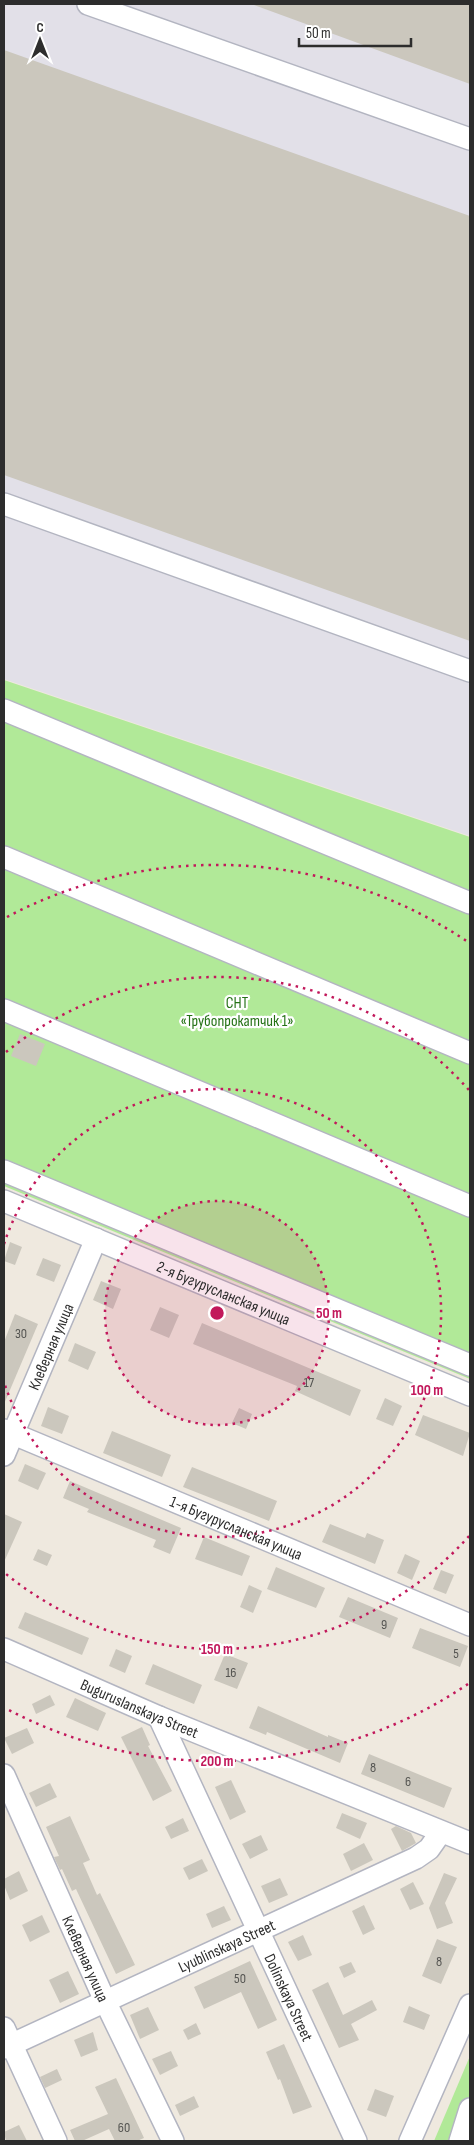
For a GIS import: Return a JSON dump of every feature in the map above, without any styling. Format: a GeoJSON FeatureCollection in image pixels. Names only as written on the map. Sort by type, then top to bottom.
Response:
{"type":"FeatureCollection","features":[{"type":"Feature","properties":{"kind":"street"},"geometry":{"type":"LineString","coordinates":[[88,4],[470,139]]}},
{"type":"Feature","properties":{"kind":"street"},"geometry":{"type":"LineString","coordinates":[[4,504],[470,671]]}},
{"type":"Feature","properties":{"kind":"street"},"geometry":{"type":"LineString","coordinates":[[4,710],[470,903]]}},
{"type":"Feature","properties":{"kind":"street"},"geometry":{"type":"LineString","coordinates":[[4,857],[470,1053]]}},
{"type":"Feature","properties":{"kind":"street"},"geometry":{"type":"LineString","coordinates":[[4,1010],[470,1206]]}},
{"type":"Feature","properties":{"kind":"street"},"geometry":{"type":"LineString","coordinates":[[4,1171],[470,1365]]}},
{"type":"Feature","properties":{"kind":"street","name":"2-я Бугурусланская улица"},"geometry":{"type":"LineString","coordinates":[[4,1201],[470,1395]]}},
{"type":"Feature","properties":{"kind":"street","name":"Клеверная улица"},"geometry":{"type":"LineString","coordinates":[[4,1455],[8,1432],[96,1239]]}},
{"type":"Feature","properties":{"kind":"street","name":"1-я Бугурусланская улица"},"geometry":{"type":"LineString","coordinates":[[8,1432],[470,1625]]}},
{"type":"Feature","properties":{"kind":"street","name":"Buguruslanskaya Street"},"geometry":{"type":"LineString","coordinates":[[4,1649],[159,1717],[470,1843]]}},
{"type":"Feature","properties":{"kind":"street","name":"Dolinskaya Street"},"geometry":{"type":"LineString","coordinates":[[159,1717],[356,2141]]}},
{"type":"Feature","properties":{"kind":"street","name":"Клеверная улица"},"geometry":{"type":"LineString","coordinates":[[4,1775],[105,2001],[173,2141]]}},
{"type":"Feature","properties":{"kind":"street","name":"Lyublinskaya Street"},"geometry":{"type":"LineString","coordinates":[[6,2040],[105,2001],[416,1858],[429,1849],[441,1832]]}},
{"type":"Feature","properties":{"kind":"street"},"geometry":{"type":"LineString","coordinates":[[410,2141],[470,2004]]}},
{"type":"Feature","properties":{"kind":"street"},"geometry":{"type":"LineString","coordinates":[[6,2040],[56,2141]]}},
{"type":"Feature","properties":{"kind":"street"},"geometry":{"type":"LineString","coordinates":[[460,2141],[470,2109]]}},
{"type":"Feature","properties":{"kind":"shaded area"},"geometry":{"type":"Polygon","coordinates":[[[4,4],[470,4],[470,836],[4,679],[4,4]]]}},
{"type":"Feature","properties":{"kind":"green space","name":"СНТ «Трубопрокатчик 1»"},"geometry":{"type":"Polygon","coordinates":[[[4,680],[470,837],[470,1379],[4,1186],[4,680]]]}},
{"type":"Feature","properties":{"kind":"green space"},"geometry":{"type":"Polygon","coordinates":[[[470,2056],[470,2141],[434,2141],[470,2056]]]}},
{"type":"Feature","properties":{"kind":"building"},"geometry":{"type":"Polygon","coordinates":[[[470,4],[470,84],[254,5],[470,4]]]}},
{"type":"Feature","properties":{"kind":"building"},"geometry":{"type":"Polygon","coordinates":[[[4,50],[470,216],[470,641],[4,475],[4,50]]]}},
{"type":"Feature","properties":{"kind":"building"},"geometry":{"type":"Polygon","coordinates":[[[20,1034],[45,1044],[36,1066],[11,1056],[20,1034]]]}},
{"type":"Feature","properties":{"kind":"building"},"geometry":{"type":"Polygon","coordinates":[[[10,1242],[22,1247],[15,1265],[4,1261],[10,1242]]]}},
{"type":"Feature","properties":{"kind":"building"},"geometry":{"type":"Polygon","coordinates":[[[43,1258],[61,1265],[54,1282],[36,1275],[43,1258]]]}},
{"type":"Feature","properties":{"kind":"building"},"geometry":{"type":"Polygon","coordinates":[[[101,1281],[121,1289],[113,1309],[93,1300],[101,1281]]]}},
{"type":"Feature","properties":{"kind":"building"},"geometry":{"type":"Polygon","coordinates":[[[160,1307],[179,1315],[169,1338],[150,1330],[160,1307]]]}},
{"type":"Feature","properties":{"kind":"building"},"geometry":{"type":"Polygon","coordinates":[[[15,1314],[38,1324],[4,1404],[4,1342],[15,1314]]]}},
{"type":"Feature","properties":{"kind":"building"},"geometry":{"type":"Polygon","coordinates":[[[202,1323],[361,1390],[350,1416],[295,1391],[297,1386],[193,1344],[202,1323]]]}},
{"type":"Feature","properties":{"kind":"building"},"geometry":{"type":"Polygon","coordinates":[[[75,1343],[96,1352],[88,1370],[68,1361],[75,1343]]]}},
{"type":"Feature","properties":{"kind":"building"},"geometry":{"type":"Polygon","coordinates":[[[385,1398],[402,1406],[393,1426],[376,1419],[385,1398]]]}},
{"type":"Feature","properties":{"kind":"building"},"geometry":{"type":"Polygon","coordinates":[[[48,1407],[69,1416],[62,1434],[41,1426],[48,1407]]]}},
{"type":"Feature","properties":{"kind":"building"},"geometry":{"type":"Polygon","coordinates":[[[239,1408],[252,1414],[246,1429],[232,1423],[239,1408]]]}},
{"type":"Feature","properties":{"kind":"building"},"geometry":{"type":"Polygon","coordinates":[[[423,1415],[470,1433],[463,1456],[415,1435],[423,1415]]]}},
{"type":"Feature","properties":{"kind":"building"},"geometry":{"type":"Polygon","coordinates":[[[112,1431],[171,1455],[162,1477],[103,1453],[112,1431]]]}},
{"type":"Feature","properties":{"kind":"building"},"geometry":{"type":"Polygon","coordinates":[[[25,1464],[46,1473],[38,1490],[18,1481],[25,1464]]]}},
{"type":"Feature","properties":{"kind":"building"},"geometry":{"type":"Polygon","coordinates":[[[192,1467],[277,1501],[269,1521],[183,1487],[192,1467]]]}},
{"type":"Feature","properties":{"kind":"building"},"geometry":{"type":"Polygon","coordinates":[[[70,1481],[181,1528],[170,1554],[153,1547],[156,1540],[87,1512],[89,1509],[63,1498],[70,1481]]]}},
{"type":"Feature","properties":{"kind":"building"},"geometry":{"type":"Polygon","coordinates":[[[4,1514],[22,1522],[4,1562],[4,1514]]]}},
{"type":"Feature","properties":{"kind":"building"},"geometry":{"type":"Polygon","coordinates":[[[330,1524],[365,1538],[367,1533],[384,1540],[375,1564],[322,1542],[330,1524]]]}},
{"type":"Feature","properties":{"kind":"building"},"geometry":{"type":"Polygon","coordinates":[[[204,1537],[250,1556],[242,1576],[195,1559],[204,1537]]]}},
{"type":"Feature","properties":{"kind":"building"},"geometry":{"type":"Polygon","coordinates":[[[38,1549],[52,1555],[47,1566],[33,1560],[38,1549]]]}},
{"type":"Feature","properties":{"kind":"building"},"geometry":{"type":"Polygon","coordinates":[[[405,1554],[420,1561],[412,1580],[397,1573],[405,1554]]]}},
{"type":"Feature","properties":{"kind":"building"},"geometry":{"type":"Polygon","coordinates":[[[276,1567],[325,1588],[316,1608],[267,1589],[276,1567]]]}},
{"type":"Feature","properties":{"kind":"building"},"geometry":{"type":"Polygon","coordinates":[[[441,1570],[454,1575],[446,1594],[433,1589],[441,1570]]]}},
{"type":"Feature","properties":{"kind":"building"},"geometry":{"type":"Polygon","coordinates":[[[249,1585],[262,1591],[253,1613],[240,1607],[249,1585]]]}},
{"type":"Feature","properties":{"kind":"building"},"geometry":{"type":"Polygon","coordinates":[[[348,1597],[398,1618],[390,1638],[339,1617],[348,1597]]]}},
{"type":"Feature","properties":{"kind":"building"},"geometry":{"type":"Polygon","coordinates":[[[25,1612],[89,1638],[82,1655],[18,1628],[25,1612]]]}},
{"type":"Feature","properties":{"kind":"building"},"geometry":{"type":"Polygon","coordinates":[[[420,1628],[468,1646],[460,1667],[412,1648],[420,1628]]]}},
{"type":"Feature","properties":{"kind":"building"},"geometry":{"type":"Polygon","coordinates":[[[116,1649],[132,1656],[125,1673],[109,1666],[116,1649]]]}},
{"type":"Feature","properties":{"kind":"building"},"geometry":{"type":"Polygon","coordinates":[[[225,1654],[248,1663],[237,1689],[214,1680],[225,1654]]]}},
{"type":"Feature","properties":{"kind":"building"},"geometry":{"type":"Polygon","coordinates":[[[153,1664],[202,1685],[194,1704],[145,1684],[153,1664]]]}},
{"type":"Feature","properties":{"kind":"building"},"geometry":{"type":"Polygon","coordinates":[[[50,1695],[55,1705],[36,1714],[32,1704],[50,1695]]]}},
{"type":"Feature","properties":{"kind":"building"},"geometry":{"type":"Polygon","coordinates":[[[75,1698],[106,1713],[98,1731],[66,1717],[75,1698]]]}},
{"type":"Feature","properties":{"kind":"building"},"geometry":{"type":"Polygon","coordinates":[[[258,1706],[328,1737],[328,1735],[348,1743],[340,1763],[267,1732],[266,1735],[249,1728],[258,1706]]]}},
{"type":"Feature","properties":{"kind":"building"},"geometry":{"type":"Polygon","coordinates":[[[142,1727],[150,1745],[148,1746],[172,1791],[153,1801],[121,1737],[142,1727]]]}},
{"type":"Feature","properties":{"kind":"building"},"geometry":{"type":"Polygon","coordinates":[[[27,1728],[34,1743],[12,1754],[4,1738],[27,1728]]]}},
{"type":"Feature","properties":{"kind":"building"},"geometry":{"type":"Polygon","coordinates":[[[369,1754],[452,1788],[444,1808],[361,1774],[369,1754]]]}},
{"type":"Feature","properties":{"kind":"building"},"geometry":{"type":"Polygon","coordinates":[[[231,1780],[246,1812],[230,1820],[215,1787],[231,1780]]]}},
{"type":"Feature","properties":{"kind":"building"},"geometry":{"type":"Polygon","coordinates":[[[50,1783],[57,1797],[36,1807],[29,1793],[50,1783]]]}},
{"type":"Feature","properties":{"kind":"building"},"geometry":{"type":"Polygon","coordinates":[[[342,1813],[367,1823],[360,1839],[336,1828],[342,1813]]]}},
{"type":"Feature","properties":{"kind":"building"},"geometry":{"type":"Polygon","coordinates":[[[70,1816],[90,1860],[83,1863],[97,1895],[100,1893],[135,1965],[116,1974],[76,1889],[72,1891],[54,1857],[59,1856],[46,1827],[70,1816]]]}},
{"type":"Feature","properties":{"kind":"building"},"geometry":{"type":"Polygon","coordinates":[[[183,1818],[189,1831],[171,1839],[165,1827],[183,1818]]]}},
{"type":"Feature","properties":{"kind":"building"},"geometry":{"type":"Polygon","coordinates":[[[396,1826],[411,1833],[416,1843],[402,1851],[391,1829],[396,1826]]]}},
{"type":"Feature","properties":{"kind":"building"},"geometry":{"type":"Polygon","coordinates":[[[261,1835],[268,1850],[250,1859],[242,1844],[261,1835]]]}},
{"type":"Feature","properties":{"kind":"building"},"geometry":{"type":"Polygon","coordinates":[[[364,1843],[373,1860],[351,1871],[343,1854],[364,1843]]]}},
{"type":"Feature","properties":{"kind":"building"},"geometry":{"type":"Polygon","coordinates":[[[202,1859],[208,1871],[189,1880],[183,1868],[202,1859]]]}},
{"type":"Feature","properties":{"kind":"building"},"geometry":{"type":"Polygon","coordinates":[[[19,1871],[28,1891],[10,1900],[4,1885],[4,1879],[19,1871]]]}},
{"type":"Feature","properties":{"kind":"building"},"geometry":{"type":"Polygon","coordinates":[[[444,1873],[457,1878],[445,1903],[453,1923],[437,1929],[429,1908],[444,1873]]]}},
{"type":"Feature","properties":{"kind":"building"},"geometry":{"type":"Polygon","coordinates":[[[280,1878],[288,1895],[269,1903],[261,1886],[280,1878]]]}},
{"type":"Feature","properties":{"kind":"building"},"geometry":{"type":"Polygon","coordinates":[[[413,1882],[424,1904],[410,1910],[400,1889],[413,1882]]]}},
{"type":"Feature","properties":{"kind":"building"},"geometry":{"type":"Polygon","coordinates":[[[364,1905],[375,1929],[363,1935],[352,1911],[364,1905]]]}},
{"type":"Feature","properties":{"kind":"building"},"geometry":{"type":"Polygon","coordinates":[[[224,1906],[231,1920],[212,1928],[206,1914],[224,1906]]]}},
{"type":"Feature","properties":{"kind":"building"},"geometry":{"type":"Polygon","coordinates":[[[42,1915],[50,1932],[30,1942],[22,1925],[42,1915]]]}},
{"type":"Feature","properties":{"kind":"building"},"geometry":{"type":"Polygon","coordinates":[[[303,1935],[312,1955],[298,1961],[288,1942],[303,1935]]]}},
{"type":"Feature","properties":{"kind":"building"},"geometry":{"type":"Polygon","coordinates":[[[437,1939],[457,1947],[441,1984],[422,1976],[437,1939]]]}},
{"type":"Feature","properties":{"kind":"building"},"geometry":{"type":"Polygon","coordinates":[[[250,1961],[277,2020],[258,2029],[241,1992],[204,2009],[194,1987],[250,1961]]]}},
{"type":"Feature","properties":{"kind":"building"},"geometry":{"type":"Polygon","coordinates":[[[351,1962],[356,1972],[344,1978],[339,1967],[351,1962]]]}},
{"type":"Feature","properties":{"kind":"building"},"geometry":{"type":"Polygon","coordinates":[[[68,1971],[79,1994],[60,2003],[49,1980],[68,1971]]]}},
{"type":"Feature","properties":{"kind":"building"},"geometry":{"type":"Polygon","coordinates":[[[328,1982],[343,2015],[372,2000],[377,2010],[351,2024],[359,2040],[339,2048],[312,1990],[328,1982]]]}},
{"type":"Feature","properties":{"kind":"building"},"geometry":{"type":"Polygon","coordinates":[[[409,2006],[430,2015],[424,2030],[403,2022],[409,2006]]]}},
{"type":"Feature","properties":{"kind":"building"},"geometry":{"type":"Polygon","coordinates":[[[148,2007],[159,2030],[140,2039],[130,2015],[148,2007]]]}},
{"type":"Feature","properties":{"kind":"building"},"geometry":{"type":"Polygon","coordinates":[[[196,2023],[201,2034],[188,2040],[183,2030],[196,2023]]]}},
{"type":"Feature","properties":{"kind":"building"},"geometry":{"type":"Polygon","coordinates":[[[93,2032],[98,2050],[81,2057],[74,2040],[93,2032]]]}},
{"type":"Feature","properties":{"kind":"building"},"geometry":{"type":"Polygon","coordinates":[[[284,2044],[312,2107],[293,2114],[280,2079],[278,2080],[266,2052],[284,2044]]]}},
{"type":"Feature","properties":{"kind":"building"},"geometry":{"type":"Polygon","coordinates":[[[171,2051],[178,2066],[160,2075],[152,2059],[171,2051]]]}},
{"type":"Feature","properties":{"kind":"building"},"geometry":{"type":"Polygon","coordinates":[[[57,2069],[62,2080],[45,2088],[40,2077],[57,2069]]]}},
{"type":"Feature","properties":{"kind":"building"},"geometry":{"type":"Polygon","coordinates":[[[116,2078],[144,2138],[137,2141],[115,2141],[109,2129],[82,2141],[75,2141],[70,2130],[108,2114],[95,2087],[116,2078]]]}},
{"type":"Feature","properties":{"kind":"building"},"geometry":{"type":"Polygon","coordinates":[[[375,2089],[394,2096],[386,2117],[367,2110],[375,2089]]]}},
{"type":"Feature","properties":{"kind":"building"},"geometry":{"type":"Polygon","coordinates":[[[194,2096],[199,2107],[180,2116],[175,2105],[194,2096]]]}},
{"type":"Feature","properties":{"kind":"building"},"geometry":{"type":"Polygon","coordinates":[[[19,2125],[27,2141],[6,2141],[4,2132],[19,2125]]]}}]}
